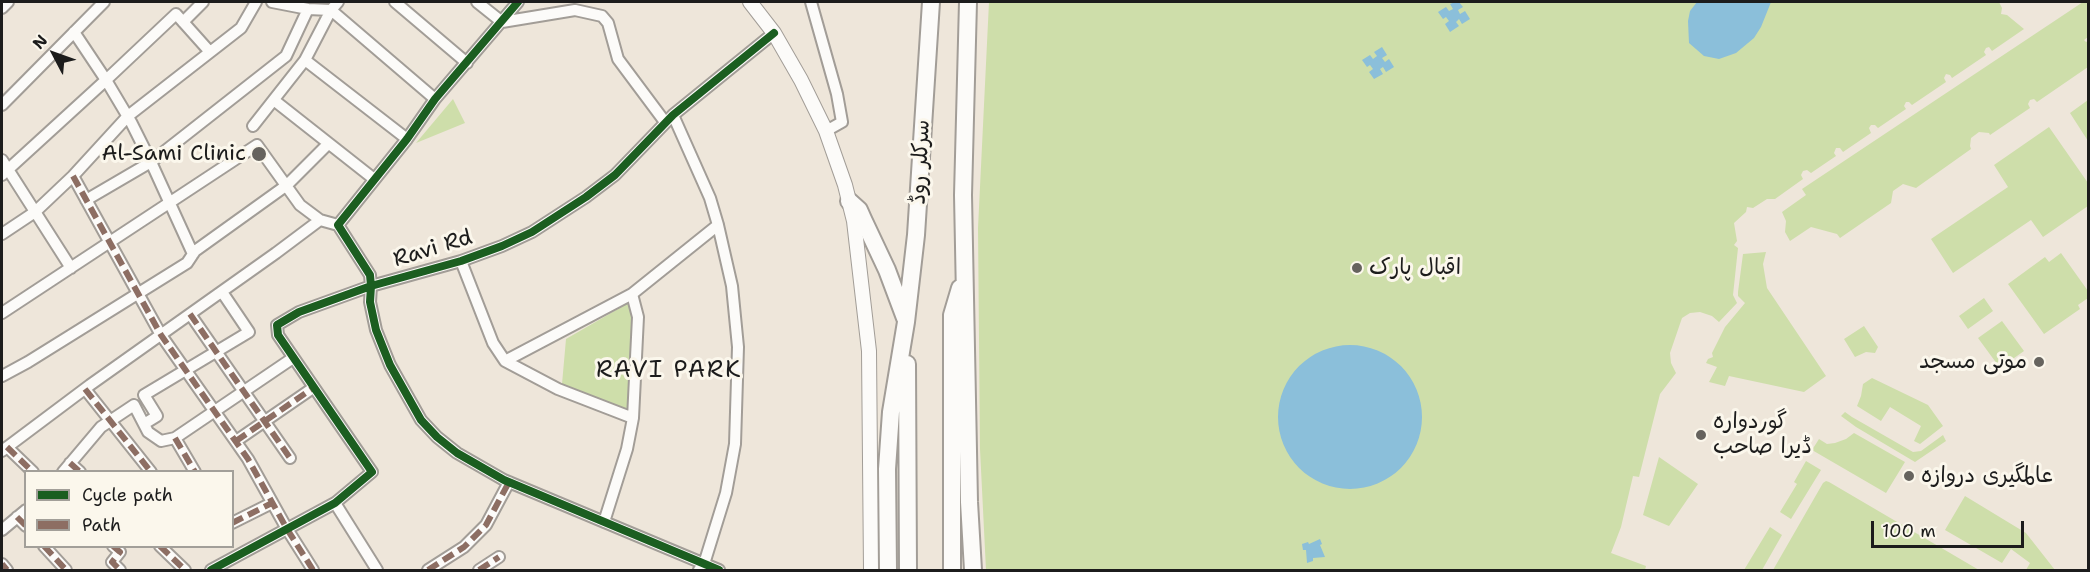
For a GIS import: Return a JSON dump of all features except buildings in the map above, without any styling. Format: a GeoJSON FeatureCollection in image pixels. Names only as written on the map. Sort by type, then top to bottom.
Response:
{"type":"FeatureCollection","features":[{"type":"Feature","properties":{"kind":"main road","name":"سرکلر روڈ"},"geometry":{"type":"LineString","coordinates":[[888,570],[887,469],[891,412],[906,322],[916,235],[931,2]]}},
{"type":"Feature","properties":{"kind":"main road","name":"سرکلر روڈ"},"geometry":{"type":"LineString","coordinates":[[968,5],[963,195],[969,502],[973,570]]}},
{"type":"Feature","properties":{"kind":"main road"},"geometry":{"type":"LineString","coordinates":[[849,201],[859,210],[887,270],[906,322]]}},
{"type":"Feature","properties":{"kind":"main road","name":"سرکلر روڈ"},"geometry":{"type":"LineString","coordinates":[[952,570],[952,315],[964,276]]}},
{"type":"Feature","properties":{"kind":"main road","name":"سرکلر روڈ"},"geometry":{"type":"LineString","coordinates":[[906,322],[908,570]]}},
{"type":"Feature","properties":{"kind":"street"},"geometry":{"type":"LineString","coordinates":[[2,8],[8,2]]}},
{"type":"Feature","properties":{"kind":"street"},"geometry":{"type":"LineString","coordinates":[[3,100],[104,2]]}},
{"type":"Feature","properties":{"kind":"street"},"geometry":{"type":"LineString","coordinates":[[183,22],[202,2]]}},
{"type":"Feature","properties":{"kind":"street"},"geometry":{"type":"LineString","coordinates":[[2,234],[35,212],[73,176],[128,116],[241,28],[256,2]]}},
{"type":"Feature","properties":{"kind":"street"},"geometry":{"type":"LineString","coordinates":[[272,2],[308,9],[334,6],[435,99]]}},
{"type":"Feature","properties":{"kind":"street"},"geometry":{"type":"LineString","coordinates":[[395,2],[467,63]]}},
{"type":"Feature","properties":{"kind":"street"},"geometry":{"type":"LineString","coordinates":[[477,2],[502,21],[575,10],[602,16],[608,23],[618,59],[669,119],[710,198],[732,286],[738,347],[738,397],[735,444],[726,493],[701,567]]}},
{"type":"Feature","properties":{"kind":"street"},"geometry":{"type":"LineString","coordinates":[[2,313],[257,145],[300,205],[320,220],[338,225],[407,139],[435,99],[518,2]]}},
{"type":"Feature","properties":{"kind":"street"},"geometry":{"type":"LineString","coordinates":[[750,2],[774,33],[801,80],[826,131],[849,201],[859,257],[869,351],[871,570]]}},
{"type":"Feature","properties":{"kind":"street"},"geometry":{"type":"LineString","coordinates":[[810,2],[837,93],[842,122],[826,131]]}},
{"type":"Feature","properties":{"kind":"street"},"geometry":{"type":"LineString","coordinates":[[253,126],[305,60],[334,6]]}},
{"type":"Feature","properties":{"kind":"street"},"geometry":{"type":"LineString","coordinates":[[86,200],[151,162],[286,56],[308,9]]}},
{"type":"Feature","properties":{"kind":"street"},"geometry":{"type":"LineString","coordinates":[[5,173],[176,14],[210,52]]}},
{"type":"Feature","properties":{"kind":"street"},"geometry":{"type":"LineString","coordinates":[[74,32],[128,116],[193,254]]}},
{"type":"Feature","properties":{"kind":"street","name":"Ravi Rd"},"geometry":{"type":"LineString","coordinates":[[338,225],[370,275],[371,286],[461,261],[502,246],[532,232],[615,175],[669,119],[774,33]]}},
{"type":"Feature","properties":{"kind":"street"},"geometry":{"type":"LineString","coordinates":[[305,60],[407,139]]}},
{"type":"Feature","properties":{"kind":"street"},"geometry":{"type":"LineString","coordinates":[[274,101],[374,179]]}},
{"type":"Feature","properties":{"kind":"street"},"geometry":{"type":"LineString","coordinates":[[2,376],[186,263],[193,254],[286,185],[328,144]]}},
{"type":"Feature","properties":{"kind":"street"},"geometry":{"type":"LineString","coordinates":[[2,160],[5,173],[35,212],[71,268]]}},
{"type":"Feature","properties":{"kind":"street"},"geometry":{"type":"LineString","coordinates":[[73,176],[161,335],[249,459],[272,503],[313,570]]}},
{"type":"Feature","properties":{"kind":"street"},"geometry":{"type":"LineString","coordinates":[[32,470],[4,449],[320,220]]}},
{"type":"Feature","properties":{"kind":"street"},"geometry":{"type":"LineString","coordinates":[[506,361],[632,294],[718,225]]}},
{"type":"Feature","properties":{"kind":"street"},"geometry":{"type":"LineString","coordinates":[[461,261],[493,343],[506,361],[558,389],[633,418]]}},
{"type":"Feature","properties":{"kind":"street"},"geometry":{"type":"LineString","coordinates":[[211,570],[335,502],[372,472],[278,335],[277,326],[299,312],[371,286],[370,302],[376,330],[390,365],[421,420],[437,437],[457,453],[509,482],[604,522],[701,567],[719,570]]}},
{"type":"Feature","properties":{"kind":"street"},"geometry":{"type":"LineString","coordinates":[[144,424],[158,416],[144,395],[249,332],[222,292]]}},
{"type":"Feature","properties":{"kind":"street"},"geometry":{"type":"LineString","coordinates":[[604,522],[627,449],[633,418],[638,317],[632,294]]}},
{"type":"Feature","properties":{"kind":"street"},"geometry":{"type":"LineString","coordinates":[[190,314],[290,458]]}},
{"type":"Feature","properties":{"kind":"street"},"geometry":{"type":"LineString","coordinates":[[67,467],[101,427],[134,405],[148,432],[161,441],[175,438],[293,358]]}},
{"type":"Feature","properties":{"kind":"street"},"geometry":{"type":"LineString","coordinates":[[236,441],[313,388]]}},
{"type":"Feature","properties":{"kind":"street"},"geometry":{"type":"LineString","coordinates":[[85,389],[150,470]]}},
{"type":"Feature","properties":{"kind":"street"},"geometry":{"type":"LineString","coordinates":[[175,438],[194,470]]}},
{"type":"Feature","properties":{"kind":"street"},"geometry":{"type":"LineString","coordinates":[[869,468],[887,469]]}},
{"type":"Feature","properties":{"kind":"street"},"geometry":{"type":"LineString","coordinates":[[428,570],[464,547],[486,525],[509,482]]}},
{"type":"Feature","properties":{"kind":"street"},"geometry":{"type":"LineString","coordinates":[[335,502],[377,570]]}},
{"type":"Feature","properties":{"kind":"street"},"geometry":{"type":"LineString","coordinates":[[234,523],[272,503]]}},
{"type":"Feature","properties":{"kind":"street"},"geometry":{"type":"LineString","coordinates":[[2,530],[21,513]]}},
{"type":"Feature","properties":{"kind":"street"},"geometry":{"type":"LineString","coordinates":[[46,548],[66,570]]}},
{"type":"Feature","properties":{"kind":"street"},"geometry":{"type":"LineString","coordinates":[[115,548],[120,552],[112,562],[120,570]]}},
{"type":"Feature","properties":{"kind":"street"},"geometry":{"type":"LineString","coordinates":[[162,548],[185,570]]}},
{"type":"Feature","properties":{"kind":"street"},"geometry":{"type":"LineString","coordinates":[[480,570],[499,557]]}},
{"type":"Feature","properties":{"kind":"street"},"geometry":{"type":"LineString","coordinates":[[2,564],[7,570]]}},
{"type":"Feature","properties":{"kind":"green space","name":"اقبال پارک"},"geometry":{"type":"Polygon","coordinates":[[[989,2],[1999,2],[2002,8],[2001,14],[2007,15],[2024,29],[1992,51],[1989,47],[1986,48],[1984,52],[1986,55],[1952,78],[1946,74],[1944,78],[1946,82],[1912,105],[1906,102],[1904,106],[1906,109],[1878,128],[1871,125],[1869,128],[1871,133],[1843,152],[1840,148],[1836,148],[1834,153],[1836,156],[1811,173],[1807,170],[1803,171],[1801,175],[1803,179],[1775,199],[1767,199],[1753,208],[1747,207],[1746,212],[1734,223],[1737,241],[1734,245],[1738,248],[1733,295],[1737,303],[1719,322],[1712,316],[1700,312],[1690,313],[1682,318],[1670,353],[1671,363],[1676,373],[1660,394],[1639,477],[1633,476],[1621,527],[1611,553],[1646,566],[1645,570],[986,570],[980,449],[978,228],[989,2]]]}},
{"type":"Feature","properties":{"kind":"green space"},"geometry":{"type":"Polygon","coordinates":[[[2083,2],[2088,2],[2088,37],[2084,40],[2088,41],[2088,67],[2037,102],[2034,99],[2030,100],[2028,104],[2030,108],[1990,135],[1979,132],[1971,138],[1971,149],[1916,188],[1903,184],[1893,191],[1891,203],[1840,238],[1837,234],[1811,227],[1790,241],[1785,232],[1786,221],[1782,212],[1806,195],[1802,189],[2083,2]]]}},
{"type":"Feature","properties":{"kind":"green space"},"geometry":{"type":"Polygon","coordinates":[[[453,99],[465,123],[416,143],[453,99]]]}},
{"type":"Feature","properties":{"kind":"green space"},"geometry":{"type":"Polygon","coordinates":[[[2088,100],[2088,141],[2070,113],[2088,100]]]}},
{"type":"Feature","properties":{"kind":"green space"},"geometry":{"type":"Polygon","coordinates":[[[2049,127],[2088,183],[2088,206],[2043,237],[2031,220],[1953,273],[1931,239],[2008,187],[1994,165],[2049,127]]]}},
{"type":"Feature","properties":{"kind":"green space"},"geometry":{"type":"Polygon","coordinates":[[[1766,252],[1763,264],[1767,288],[1826,376],[1804,392],[1729,376],[1725,386],[1709,382],[1717,367],[1706,363],[1713,357],[1712,353],[1725,327],[1745,303],[1738,296],[1743,254],[1766,252]]]}},
{"type":"Feature","properties":{"kind":"green space"},"geometry":{"type":"Polygon","coordinates":[[[2061,253],[2088,291],[2088,298],[2078,305],[2080,309],[2044,334],[2008,284],[2045,257],[2049,262],[2061,253]]]}},
{"type":"Feature","properties":{"kind":"green space"},"geometry":{"type":"Polygon","coordinates":[[[1984,298],[1993,311],[1968,329],[1959,316],[1984,298]]]}},
{"type":"Feature","properties":{"kind":"green space"},"geometry":{"type":"Polygon","coordinates":[[[630,302],[635,319],[630,414],[562,384],[566,339],[630,302]]]}},
{"type":"Feature","properties":{"kind":"green space"},"geometry":{"type":"Polygon","coordinates":[[[2002,321],[2024,351],[2000,368],[1978,338],[2002,321]]]}},
{"type":"Feature","properties":{"kind":"green space"},"geometry":{"type":"Polygon","coordinates":[[[1864,326],[1878,347],[1875,353],[1866,352],[1855,357],[1844,339],[1864,326]]]}},
{"type":"Feature","properties":{"kind":"green space"},"geometry":{"type":"Polygon","coordinates":[[[1872,378],[1928,405],[1943,426],[1920,444],[1914,441],[1921,426],[1890,407],[1881,421],[1857,406],[1863,384],[1872,378]]]}},
{"type":"Feature","properties":{"kind":"green space"},"geometry":{"type":"Polygon","coordinates":[[[1845,412],[1913,452],[1921,451],[1943,435],[1946,441],[1915,462],[1856,427],[1841,416],[1845,412]]]}},
{"type":"Feature","properties":{"kind":"green space"},"geometry":{"type":"Polygon","coordinates":[[[1854,433],[1905,462],[1886,493],[1812,450],[1819,439],[1827,444],[1835,443],[1854,433]]]}},
{"type":"Feature","properties":{"kind":"green space"},"geometry":{"type":"Polygon","coordinates":[[[1659,457],[1698,484],[1669,526],[1643,515],[1659,457]]]}},
{"type":"Feature","properties":{"kind":"green space"},"geometry":{"type":"Polygon","coordinates":[[[1806,461],[1821,470],[1791,519],[1780,512],[1797,484],[1794,482],[1806,461]]]}},
{"type":"Feature","properties":{"kind":"green space"},"geometry":{"type":"Polygon","coordinates":[[[1826,481],[1829,482],[1979,570],[1773,570],[1826,481]]]}},
{"type":"Feature","properties":{"kind":"green space"},"geometry":{"type":"Polygon","coordinates":[[[1965,496],[2026,533],[2055,570],[2026,570],[2030,563],[2011,549],[2002,563],[1945,530],[1965,496]]]}},
{"type":"Feature","properties":{"kind":"green space"},"geometry":{"type":"Polygon","coordinates":[[[1770,527],[1782,535],[1762,570],[1744,570],[1770,527]]]}},
{"type":"Feature","properties":{"kind":"water"},"geometry":{"type":"Polygon","coordinates":[[[1459,2],[1463,7],[1458,10],[1460,14],[1465,11],[1470,19],[1462,24],[1459,19],[1456,22],[1459,26],[1450,32],[1445,24],[1449,21],[1446,17],[1443,19],[1438,12],[1446,7],[1449,11],[1453,9],[1450,4],[1459,2]]]}},
{"type":"Feature","properties":{"kind":"water"},"geometry":{"type":"Polygon","coordinates":[[[1697,2],[1771,2],[1754,38],[1736,53],[1719,59],[1704,56],[1689,43],[1688,21],[1690,11],[1697,2]]]}},
{"type":"Feature","properties":{"kind":"water"},"geometry":{"type":"Polygon","coordinates":[[[1382,47],[1387,55],[1382,58],[1385,62],[1389,59],[1394,67],[1386,72],[1383,67],[1380,69],[1383,74],[1374,79],[1369,72],[1373,69],[1370,65],[1367,67],[1362,60],[1370,55],[1373,59],[1377,56],[1374,52],[1382,47]]]}},
{"type":"Feature","properties":{"kind":"water"},"geometry":{"type":"Polygon","coordinates":[[[1350,345],[1377,351],[1390,357],[1401,366],[1410,377],[1416,390],[1422,417],[1416,444],[1410,457],[1401,468],[1390,477],[1377,483],[1350,489],[1323,483],[1310,477],[1299,468],[1290,457],[1284,444],[1278,417],[1284,390],[1290,377],[1299,366],[1310,357],[1323,351],[1350,345]]]}},
{"type":"Feature","properties":{"kind":"water"},"geometry":{"type":"Polygon","coordinates":[[[1320,539],[1325,557],[1313,558],[1313,561],[1307,563],[1306,550],[1303,550],[1302,544],[1308,542],[1309,544],[1320,539]]]}},
{"type":"Feature","properties":{"kind":"marked path"},"geometry":{"type":"LineString","coordinates":[[73,176],[161,335],[248,459],[313,570]]}},
{"type":"Feature","properties":{"kind":"marked path"},"geometry":{"type":"LineString","coordinates":[[190,314],[290,458]]}},
{"type":"Feature","properties":{"kind":"marked path"},"geometry":{"type":"LineString","coordinates":[[236,441],[313,388]]}},
{"type":"Feature","properties":{"kind":"marked path"},"geometry":{"type":"LineString","coordinates":[[85,389],[149,470]]}},
{"type":"Feature","properties":{"kind":"marked path"},"geometry":{"type":"LineString","coordinates":[[175,438],[194,470]]}},
{"type":"Feature","properties":{"kind":"marked path"},"geometry":{"type":"LineString","coordinates":[[7,447],[31,470]]}},
{"type":"Feature","properties":{"kind":"marked path"},"geometry":{"type":"LineString","coordinates":[[70,463],[78,470]]}},
{"type":"Feature","properties":{"kind":"marked path"},"geometry":{"type":"LineString","coordinates":[[428,570],[464,547],[486,525],[509,482]]}},
{"type":"Feature","properties":{"kind":"marked path"},"geometry":{"type":"LineString","coordinates":[[234,522],[272,503]]}},
{"type":"Feature","properties":{"kind":"marked path"},"geometry":{"type":"LineString","coordinates":[[17,517],[24,524]]}},
{"type":"Feature","properties":{"kind":"marked path"},"geometry":{"type":"LineString","coordinates":[[46,548],[66,570]]}},
{"type":"Feature","properties":{"kind":"marked path"},"geometry":{"type":"LineString","coordinates":[[115,548],[120,552],[112,562],[120,570]]}},
{"type":"Feature","properties":{"kind":"marked path"},"geometry":{"type":"LineString","coordinates":[[162,548],[185,570]]}},
{"type":"Feature","properties":{"kind":"marked path"},"geometry":{"type":"LineString","coordinates":[[479,570],[499,557]]}},
{"type":"Feature","properties":{"kind":"marked path"},"geometry":{"type":"LineString","coordinates":[[2,564],[7,570]]}},
{"type":"Feature","properties":{"kind":"cycle path"},"geometry":{"type":"LineString","coordinates":[[518,2],[435,99],[407,139],[338,225],[370,275],[371,286],[461,261],[532,232],[615,175],[673,115],[774,33]]}},
{"type":"Feature","properties":{"kind":"cycle path"},"geometry":{"type":"LineString","coordinates":[[211,570],[335,503],[372,472],[278,335],[277,325],[299,312],[371,286],[370,302],[376,330],[390,365],[421,420],[437,437],[457,453],[504,480],[719,570]]}},
{"type":"Feature","properties":{"kind":"place","name":"Al-Sami Clinic"},"geometry":{"type":"Point","coordinates":[259,154]}},
{"type":"Feature","properties":{"kind":"place","name":"اقبال پارک"},"geometry":{"type":"Point","coordinates":[1357,268]}},
{"type":"Feature","properties":{"kind":"place","name":"موتی مسجد"},"geometry":{"type":"Point","coordinates":[2039,362]}},
{"type":"Feature","properties":{"kind":"place","name":"گوردوارہ ڈیرا صاحب"},"geometry":{"type":"Point","coordinates":[1701,435]}},
{"type":"Feature","properties":{"kind":"place","name":"عالمگیری دروازہ"},"geometry":{"type":"Point","coordinates":[1909,476]}},
{"type":"Feature","properties":{"kind":"district","name":"RAVI PARK"},"geometry":{"type":"Point","coordinates":[669,371]}}]}
